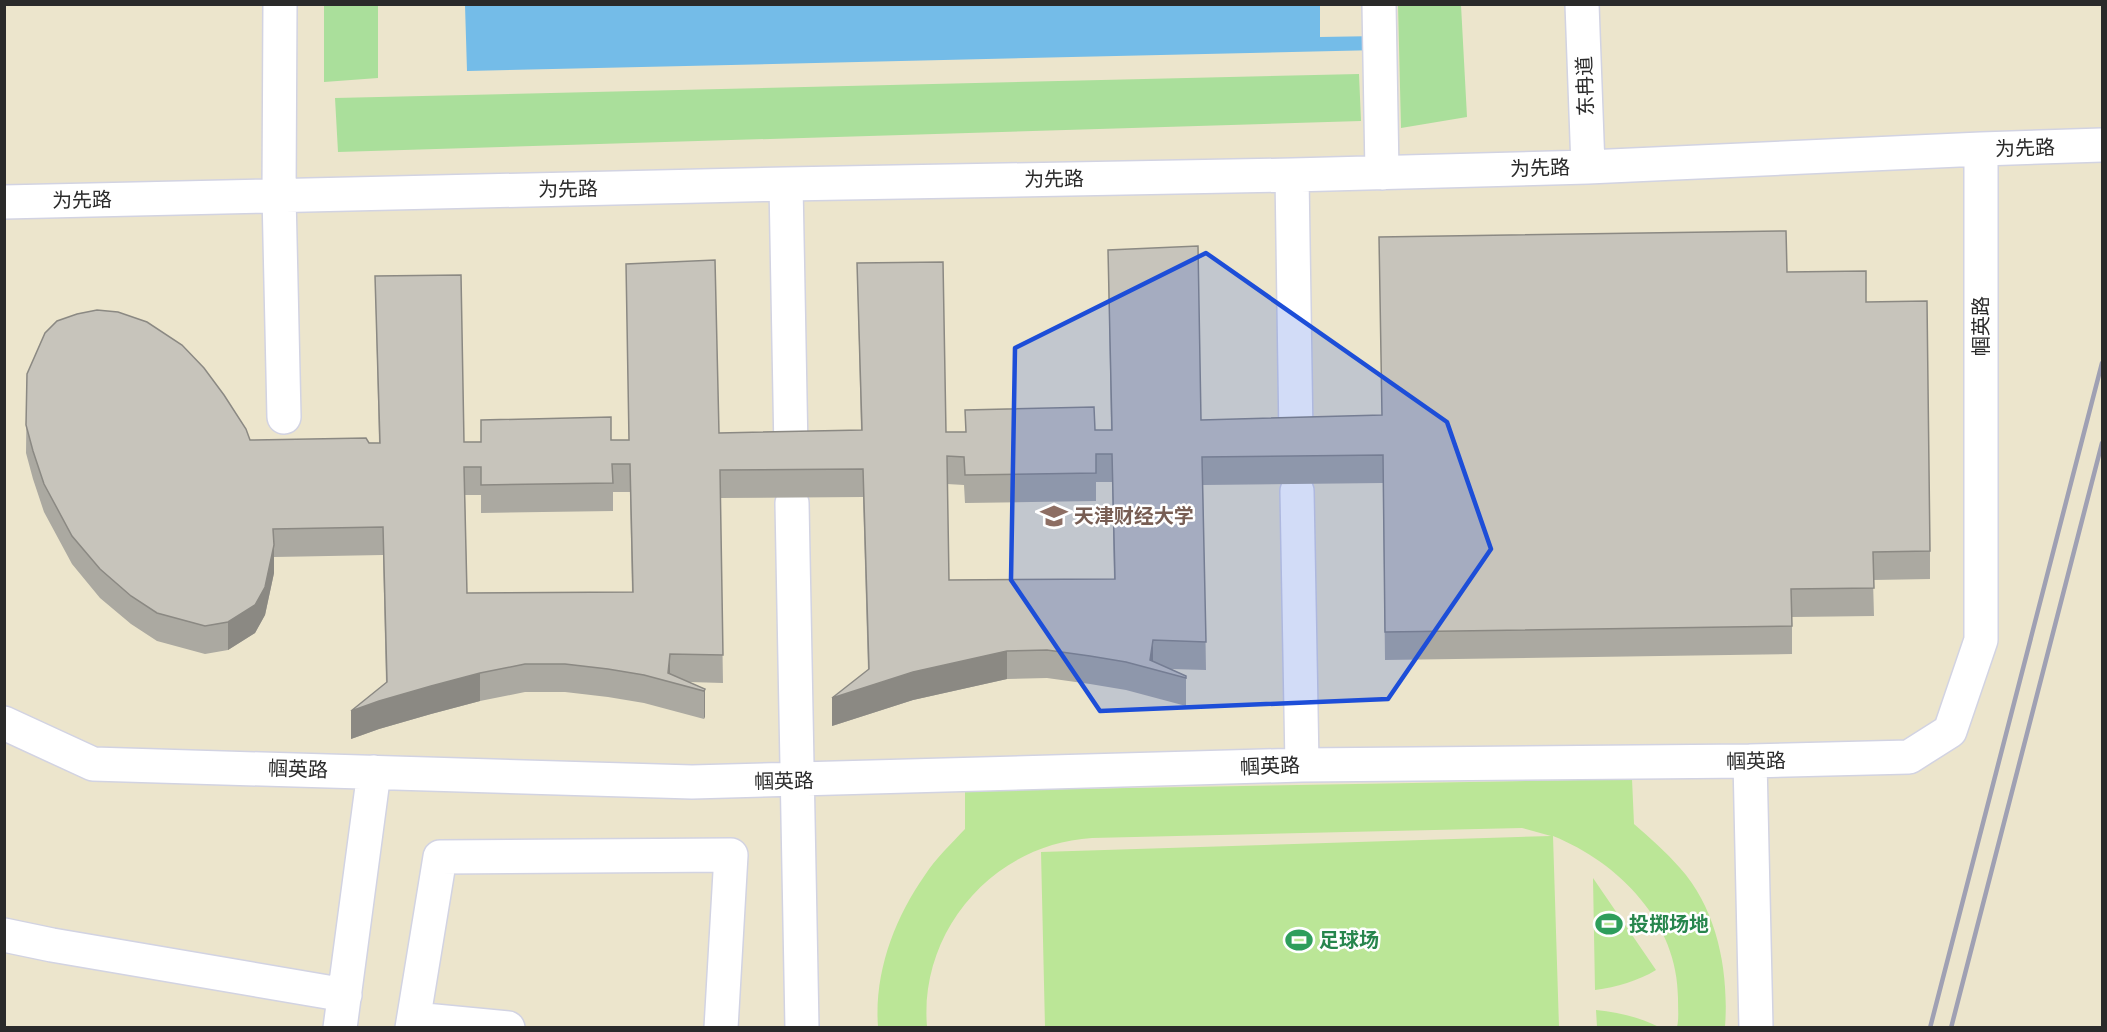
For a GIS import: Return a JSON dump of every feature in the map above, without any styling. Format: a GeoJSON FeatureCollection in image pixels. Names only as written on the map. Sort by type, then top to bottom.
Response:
{"type":"FeatureCollection","features":[{"type":"Feature","properties":{"kind":"street"},"geometry":{"type":"LineString","coordinates":[[279,4],[279,195],[284,417]]}},
{"type":"Feature","properties":{"kind":"street"},"geometry":{"type":"LineString","coordinates":[[1379,4],[1382,172]]}},
{"type":"Feature","properties":{"kind":"street","name":"东冉道"},"geometry":{"type":"LineString","coordinates":[[1582,4],[1588,167]]}},
{"type":"Feature","properties":{"kind":"street","name":"为先路"},"geometry":{"type":"LineString","coordinates":[[4,202],[1292,175],[1588,167],[1981,149],[2103,146]]}},
{"type":"Feature","properties":{"kind":"street","name":"帼英路"},"geometry":{"type":"LineString","coordinates":[[4,723],[93,764],[692,782],[798,781],[1302,765],[1909,758],[1950,731],[1981,640],[1981,149]]}},
{"type":"Feature","properties":{"kind":"street"},"geometry":{"type":"LineString","coordinates":[[1292,175],[1296,437]]}},
{"type":"Feature","properties":{"kind":"street"},"geometry":{"type":"LineString","coordinates":[[786,184],[791,451]]}},
{"type":"Feature","properties":{"kind":"street"},"geometry":{"type":"LineString","coordinates":[[1297,490],[1302,765]]}},
{"type":"Feature","properties":{"kind":"street"},"geometry":{"type":"LineString","coordinates":[[792,504],[802,1028]]}},
{"type":"Feature","properties":{"kind":"street"},"geometry":{"type":"LineString","coordinates":[[1750,761],[1756,1028]]}},
{"type":"Feature","properties":{"kind":"street"},"geometry":{"type":"LineString","coordinates":[[340,1028],[374,772]]}},
{"type":"Feature","properties":{"kind":"street"},"geometry":{"type":"LineString","coordinates":[[508,1028],[413,1023],[440,857],[731,855],[721,1028]]}},
{"type":"Feature","properties":{"kind":"street"},"geometry":{"type":"LineString","coordinates":[[4,935],[345,995]]}},
{"type":"Feature","properties":{"kind":"highlighted area"},"geometry":{"type":"Polygon","coordinates":[[[1206,253],[1447,422],[1491,549],[1388,699],[1100,711],[1011,580],[1015,348],[1206,253]]]}},
{"type":"Feature","properties":{"kind":"shaded area","name":"天津财经大学"},"geometry":{"type":"Polygon","coordinates":[[[5,5],[2102,5],[2102,1027],[5,1027],[5,5]]]}},
{"type":"Feature","properties":{"kind":"green space"},"geometry":{"type":"Polygon","coordinates":[[[324,5],[378,5],[378,78],[324,82],[324,5]]]}},
{"type":"Feature","properties":{"kind":"green space"},"geometry":{"type":"Polygon","coordinates":[[[1398,5],[1461,5],[1467,117],[1401,128],[1398,5]]]}},
{"type":"Feature","properties":{"kind":"green space"},"geometry":{"type":"Polygon","coordinates":[[[1359,74],[1361,121],[338,152],[335,98],[1359,74]]]}},
{"type":"Feature","properties":{"kind":"green space","name":"足球场"},"geometry":{"type":"Polygon","coordinates":[[[1632,779],[1634,824],[1680,868],[1704,903],[1712,923],[1723,964],[1725,1027],[1677,1027],[1676,972],[1657,922],[1641,900],[1601,862],[1553,836],[1559,1027],[1045,1027],[1041,852],[1551,836],[1522,828],[1092,838],[1056,844],[1024,856],[995,875],[970,898],[950,926],[936,957],[928,991],[927,1027],[878,1027],[879,987],[895,928],[914,892],[934,863],[965,829],[965,791],[1632,779]]]}},
{"type":"Feature","properties":{"kind":"green space","name":"投掷场地"},"geometry":{"type":"Polygon","coordinates":[[[1593,878],[1656,970],[1627,983],[1595,990],[1593,878]]]}},
{"type":"Feature","properties":{"kind":"green space"},"geometry":{"type":"Polygon","coordinates":[[[1596,1010],[1644,1020],[1659,1027],[1597,1027],[1596,1010]]]}},
{"type":"Feature","properties":{"kind":"water"},"geometry":{"type":"Polygon","coordinates":[[[465,5],[1320,5],[1320,37],[1379,36],[1379,50],[467,71],[465,5]]]}},
{"type":"Feature","properties":{"kind":"building"},"geometry":{"type":"Polygon","coordinates":[[[1786,231],[1787,272],[1866,271],[1866,302],[1927,301],[1930,551],[1873,552],[1874,588],[1791,589],[1792,626],[1385,632],[1383,455],[1202,457],[1206,642],[1153,640],[1150,660],[1186,678],[1126,662],[1090,656],[1047,650],[1007,651],[913,672],[832,698],[869,669],[863,469],[720,470],[723,655],[670,654],[668,673],[705,689],[704,691],[644,675],[608,669],[565,664],[525,664],[431,686],[351,711],[387,682],[383,527],[273,529],[274,545],[265,587],[255,605],[228,622],[205,626],[157,613],[131,596],[100,569],[72,536],[44,484],[26,425],[27,374],[45,333],[57,321],[97,310],[118,312],[147,322],[182,345],[204,368],[224,395],[246,429],[250,440],[366,438],[369,443],[380,443],[375,276],[461,275],[464,442],[481,442],[481,420],[611,417],[611,440],[629,440],[626,264],[715,260],[719,433],[862,430],[857,263],[943,262],[946,432],[966,432],[965,410],[1094,407],[1095,430],[1112,430],[1108,250],[1198,246],[1201,420],[1382,415],[1379,237],[1786,231]],[[1096,454],[1096,473],[965,475],[964,457],[947,456],[949,580],[1115,579],[1112,454],[1096,454]],[[612,464],[613,483],[481,485],[481,467],[464,467],[467,593],[633,592],[630,464],[612,464]]]}},
{"type":"Feature","properties":{"kind":"railway"},"geometry":{"type":"LineString","coordinates":[[1930,1028],[2102,363]]}},
{"type":"Feature","properties":{"kind":"railway"},"geometry":{"type":"LineString","coordinates":[[1951,1028],[2102,443]]}},
{"type":"Feature","properties":{"kind":"place","name":"天津财经大学"},"geometry":{"type":"Point","coordinates":[1054,516]}},
{"type":"Feature","properties":{"kind":"place","name":"投掷场地"},"geometry":{"type":"Point","coordinates":[1609,924]}},
{"type":"Feature","properties":{"kind":"place","name":"足球场"},"geometry":{"type":"Point","coordinates":[1299,940]}}]}
